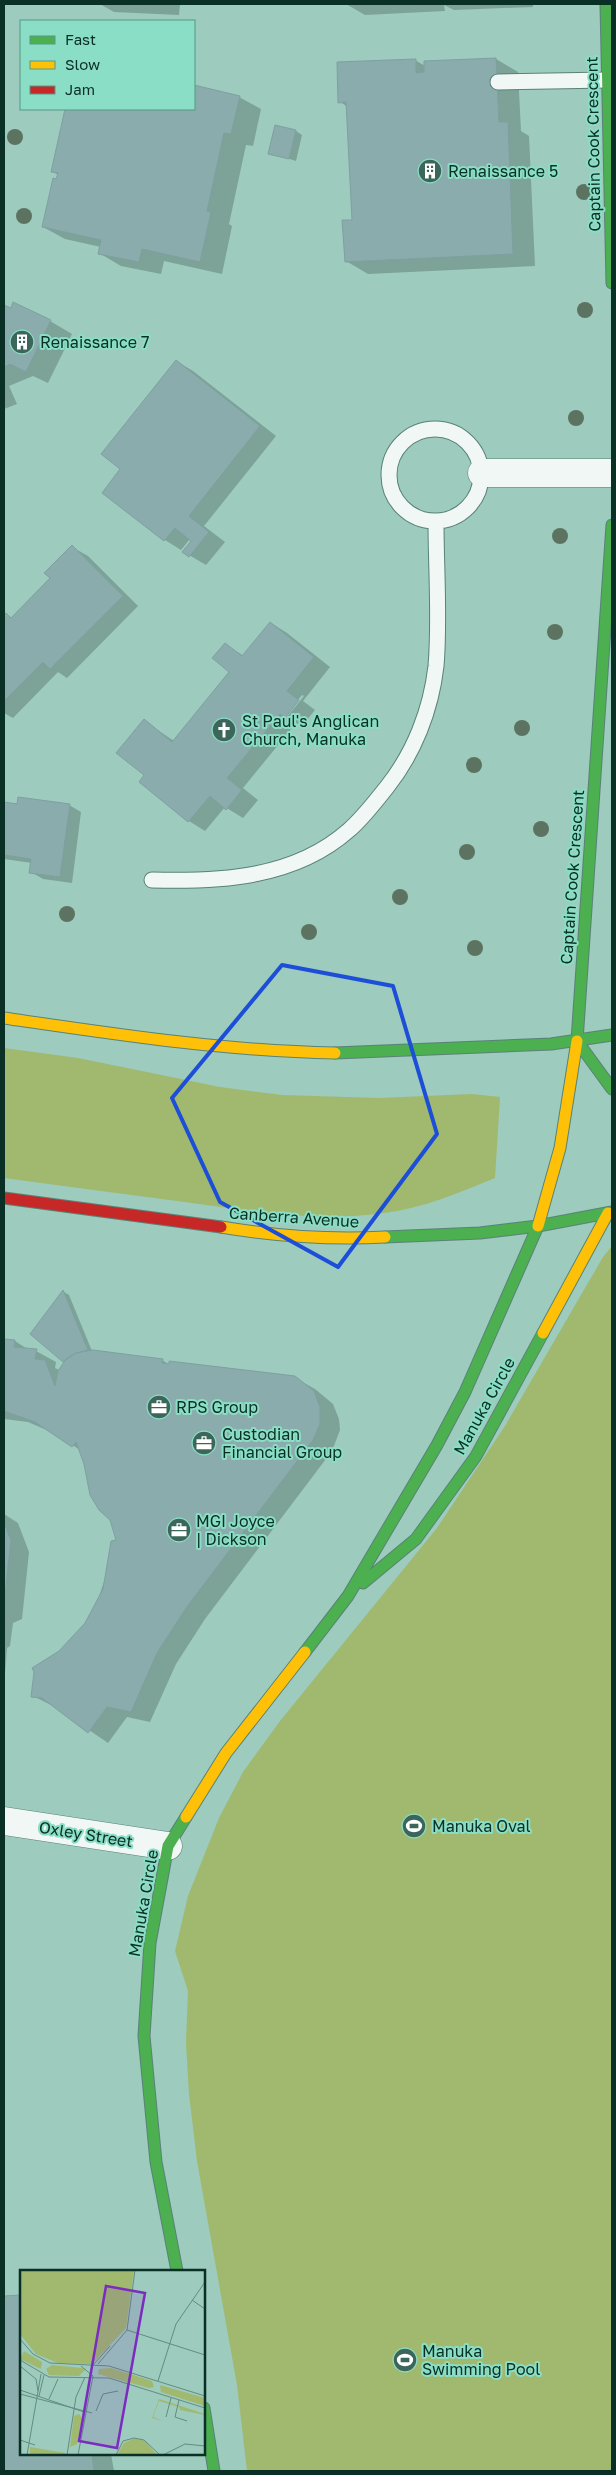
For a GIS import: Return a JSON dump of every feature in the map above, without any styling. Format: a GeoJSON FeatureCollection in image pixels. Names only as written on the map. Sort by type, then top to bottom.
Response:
{"type":"FeatureCollection","features":[{"type":"Feature","properties":{"kind":"main road","name":"Captain Cook Crescent"},"geometry":{"type":"LineString","coordinates":[[606,4],[612,283]]}},
{"type":"Feature","properties":{"kind":"main road","name":"Captain Cook Crescent"},"geometry":{"type":"LineString","coordinates":[[538,1226],[560,1148],[577,1041],[612,526]]}},
{"type":"Feature","properties":{"kind":"main road"},"geometry":{"type":"LineString","coordinates":[[4,1018],[185,1044],[263,1052],[361,1053],[577,1041],[612,1035]]}},
{"type":"Feature","properties":{"kind":"main road"},"geometry":{"type":"LineString","coordinates":[[577,1041],[612,1088]]}},
{"type":"Feature","properties":{"kind":"main road","name":"Canberra Avenue"},"geometry":{"type":"LineString","coordinates":[[4,1198],[168,1218],[252,1232],[304,1237],[370,1238],[480,1233],[538,1226],[611,1210]]}},
{"type":"Feature","properties":{"kind":"main road","name":"Manuka Circle"},"geometry":{"type":"LineString","coordinates":[[348,1596],[416,1539],[471,1464],[611,1210]]}},
{"type":"Feature","properties":{"kind":"main road","name":"Manuka Circle"},"geometry":{"type":"LineString","coordinates":[[177,2270],[156,2162],[144,2036],[150,1943],[168,1846],[226,1753],[348,1596],[437,1445],[465,1392],[538,1226]]}},
{"type":"Feature","properties":{"kind":"main road"},"geometry":{"type":"LineString","coordinates":[[205,2414],[214,2471]]}},
{"type":"Feature","properties":{"kind":"street"},"geometry":{"type":"LineString","coordinates":[[482,473],[612,473]]}},
{"type":"Feature","properties":{"kind":"street","name":"Oxley Street"},"geometry":{"type":"LineString","coordinates":[[4,1821],[168,1846]]}},
{"type":"Feature","properties":{"kind":"lane"},"geometry":{"type":"LineString","coordinates":[[498,82],[608,80]]}},
{"type":"Feature","properties":{"kind":"lane"},"geometry":{"type":"LineString","coordinates":[[428,429],[458,434],[470,445],[479,458],[482,473],[480,488],[474,501],[464,512],[450,520],[436,522],[420,520],[407,512],[393,494],[388,471],[392,456],[401,443],[413,434],[428,429]]}},
{"type":"Feature","properties":{"kind":"lane"},"geometry":{"type":"LineString","coordinates":[[152,880],[200,882],[231,880],[262,873],[300,860],[329,845],[350,830],[376,801],[401,769],[418,736],[429,704],[436,666],[436,522]]}},
{"type":"Feature","properties":{"kind":"highlighted area"},"geometry":{"type":"Polygon","coordinates":[[[282,965],[393,986],[437,1134],[338,1267],[220,1202],[172,1098],[282,965]]]}},
{"type":"Feature","properties":{"kind":"green space"},"geometry":{"type":"Polygon","coordinates":[[[4,1048],[78,1058],[220,1087],[282,1095],[379,1098],[472,1094],[500,1097],[495,1178],[413,1208],[360,1216],[311,1216],[287,1215],[4,1178],[4,1048]]]}},
{"type":"Feature","properties":{"kind":"green space","name":"Manuka Oval"},"geometry":{"type":"Polygon","coordinates":[[[612,1246],[612,2471],[247,2471],[237,2385],[197,2161],[189,2094],[186,2043],[188,1991],[175,1951],[188,1896],[219,1818],[243,1772],[280,1721],[437,1528],[505,1426],[603,1257],[612,1246]]]}},
{"type":"Feature","properties":{"kind":"building","name":"Renaissance 5"},"geometry":{"type":"Polygon","coordinates":[[[496,58],[499,122],[508,122],[513,254],[345,262],[342,220],[352,220],[346,102],[338,103],[337,62],[416,59],[416,73],[424,72],[424,61],[496,58]]]}},
{"type":"Feature","properties":{"kind":"building"},"geometry":{"type":"Polygon","coordinates":[[[195,85],[240,96],[231,134],[224,133],[207,211],[211,212],[200,262],[142,249],[139,262],[98,254],[101,240],[42,227],[53,178],[56,179],[58,173],[51,172],[65,110],[195,110],[195,85]]]}},
{"type":"Feature","properties":{"kind":"building"},"geometry":{"type":"Polygon","coordinates":[[[275,125],[296,130],[289,159],[268,154],[275,125]]]}},
{"type":"Feature","properties":{"kind":"building","name":"Renaissance 7"},"geometry":{"type":"Polygon","coordinates":[[[13,302],[51,320],[26,372],[10,364],[4,367],[4,305],[11,308],[13,302]]]}},
{"type":"Feature","properties":{"kind":"building"},"geometry":{"type":"Polygon","coordinates":[[[176,360],[260,426],[189,516],[209,532],[189,557],[182,552],[191,541],[175,528],[164,541],[102,493],[120,469],[101,454],[176,360]]]}},
{"type":"Feature","properties":{"kind":"building"},"geometry":{"type":"Polygon","coordinates":[[[72,545],[123,596],[50,669],[43,662],[4,701],[4,615],[6,613],[11,618],[50,578],[44,573],[72,545]]]}},
{"type":"Feature","properties":{"kind":"building","name":"St Paul's Anglican Church, Manuka"},"geometry":{"type":"Polygon","coordinates":[[[270,622],[314,657],[287,691],[299,700],[285,718],[280,714],[227,778],[242,790],[226,810],[210,796],[188,822],[139,782],[144,775],[116,753],[144,719],[172,742],[229,672],[212,658],[225,643],[242,656],[270,622]]]}},
{"type":"Feature","properties":{"kind":"building"},"geometry":{"type":"Polygon","coordinates":[[[18,797],[70,804],[60,877],[29,873],[31,859],[4,855],[4,802],[17,804],[18,797]]]}},
{"type":"Feature","properties":{"kind":"building"},"geometry":{"type":"Polygon","coordinates":[[[63,1290],[88,1350],[76,1353],[63,1362],[30,1334],[63,1290]]]}},
{"type":"Feature","properties":{"kind":"building","name":"MGI Joyce | Dickson"},"geometry":{"type":"Polygon","coordinates":[[[4,1339],[15,1340],[14,1347],[37,1349],[35,1359],[45,1360],[55,1386],[58,1371],[66,1359],[76,1353],[93,1350],[163,1359],[162,1363],[169,1364],[169,1361],[295,1376],[314,1391],[320,1407],[320,1424],[313,1440],[186,1608],[157,1653],[131,1712],[107,1707],[88,1733],[42,1698],[31,1697],[34,1672],[32,1668],[59,1651],[85,1623],[103,1589],[111,1541],[116,1540],[110,1520],[99,1510],[90,1495],[84,1464],[76,1442],[72,1447],[35,1422],[4,1411],[4,1339]]]}},
{"type":"Feature","properties":{"kind":"building"},"geometry":{"type":"Polygon","coordinates":[[[4,1523],[11,1540],[4,1604],[4,1523]]]}},
{"type":"Feature","properties":{"kind":"building"},"geometry":{"type":"Polygon","coordinates":[[[20,2295],[20,2455],[92,2455],[94,2471],[4,2471],[4,2296],[20,2295]]]}},
{"type":"Feature","properties":{"kind":"traffic: fast"},"geometry":{"type":"LineString","coordinates":[[606,4],[612,283]]}},
{"type":"Feature","properties":{"kind":"traffic: fast"},"geometry":{"type":"LineString","coordinates":[[577,1041],[612,525]]}},
{"type":"Feature","properties":{"kind":"traffic: fast"},"geometry":{"type":"LineString","coordinates":[[335,1053],[551,1044],[612,1035]]}},
{"type":"Feature","properties":{"kind":"traffic: fast"},"geometry":{"type":"LineString","coordinates":[[577,1041],[612,1089]]}},
{"type":"Feature","properties":{"kind":"traffic: fast"},"geometry":{"type":"LineString","coordinates":[[385,1237],[480,1233],[538,1226],[612,1212]]}},
{"type":"Feature","properties":{"kind":"traffic: fast"},"geometry":{"type":"LineString","coordinates":[[305,1652],[348,1596],[437,1445],[465,1392],[538,1226]]}},
{"type":"Feature","properties":{"kind":"traffic: fast"},"geometry":{"type":"LineString","coordinates":[[363,1583],[416,1539],[476,1456],[543,1333]]}},
{"type":"Feature","properties":{"kind":"traffic: fast"},"geometry":{"type":"LineString","coordinates":[[177,2270],[156,2162],[144,2036],[150,1943],[168,1846],[186,1817]]}},
{"type":"Feature","properties":{"kind":"traffic: fast"},"geometry":{"type":"LineString","coordinates":[[205,2414],[214,2471]]}},
{"type":"Feature","properties":{"kind":"traffic: slow"},"geometry":{"type":"LineString","coordinates":[[4,1018],[128,1036],[210,1045],[293,1052],[335,1053]]}},
{"type":"Feature","properties":{"kind":"traffic: slow"},"geometry":{"type":"LineString","coordinates":[[538,1226],[560,1148],[577,1041]]}},
{"type":"Feature","properties":{"kind":"traffic: slow"},"geometry":{"type":"LineString","coordinates":[[543,1333],[608,1213]]}},
{"type":"Feature","properties":{"kind":"traffic: slow"},"geometry":{"type":"LineString","coordinates":[[221,1227],[303,1236],[385,1237]]}},
{"type":"Feature","properties":{"kind":"traffic: slow"},"geometry":{"type":"LineString","coordinates":[[186,1817],[226,1753],[305,1652]]}},
{"type":"Feature","properties":{"kind":"traffic: jam"},"geometry":{"type":"LineString","coordinates":[[4,1198],[221,1227]]}},
{"type":"Feature","properties":{"kind":"place","name":"Renaissance 5"},"geometry":{"type":"Point","coordinates":[430,171]}},
{"type":"Feature","properties":{"kind":"place","name":"Renaissance 7"},"geometry":{"type":"Point","coordinates":[22,342]}},
{"type":"Feature","properties":{"kind":"place","name":"St Paul's Anglican Church, Manuka"},"geometry":{"type":"Point","coordinates":[224,730]}},
{"type":"Feature","properties":{"kind":"place","name":"RPS Group"},"geometry":{"type":"Point","coordinates":[159,1407]}},
{"type":"Feature","properties":{"kind":"place","name":"Custodian Financial Group"},"geometry":{"type":"Point","coordinates":[204,1443]}},
{"type":"Feature","properties":{"kind":"place","name":"MGI Joyce | Dickson"},"geometry":{"type":"Point","coordinates":[179,1530]}},
{"type":"Feature","properties":{"kind":"place","name":"Manuka Oval"},"geometry":{"type":"Point","coordinates":[414,1826]}},
{"type":"Feature","properties":{"kind":"place","name":"Manuka Swimming Pool"},"geometry":{"type":"Point","coordinates":[405,2360]}}]}
